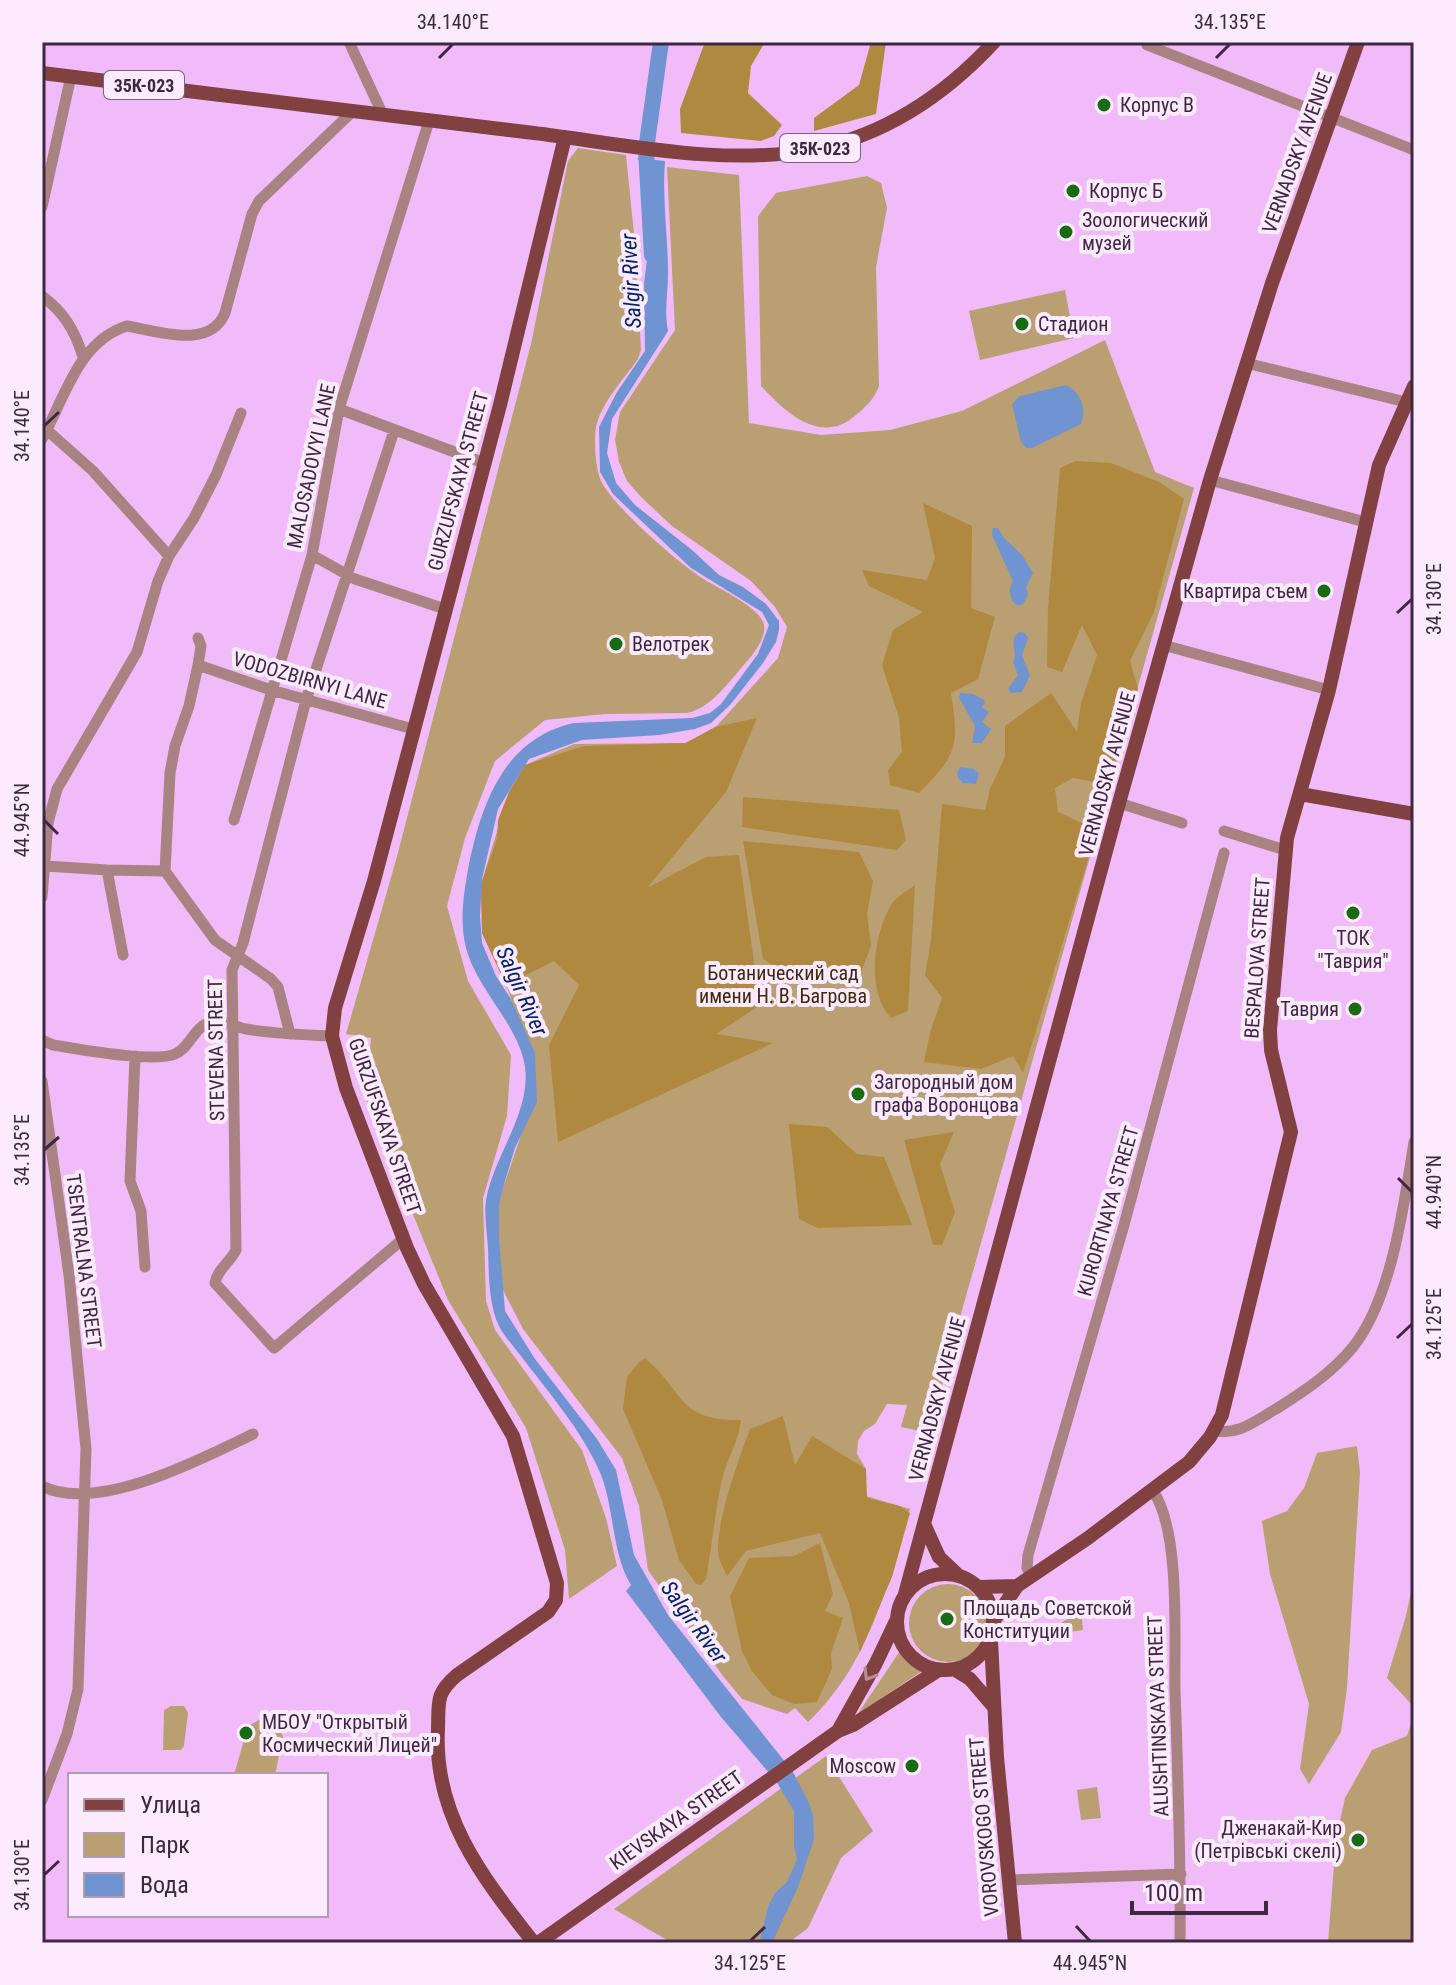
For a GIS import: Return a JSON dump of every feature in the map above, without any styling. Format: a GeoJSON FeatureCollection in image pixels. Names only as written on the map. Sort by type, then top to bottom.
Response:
{"type":"FeatureCollection","features":[{"type":"Feature","properties":{"kind":"main road","name":"35К-023"},"geometry":{"type":"LineString","coordinates":[[42,73],[744,156],[843,142],[873,131],[918,109],[994,42]]}},
{"type":"Feature","properties":{"kind":"main road","name":"VERNADSKY AVENUE"},"geometry":{"type":"LineString","coordinates":[[905,1594],[1119,803],[1210,480],[1246,363],[1358,42]]}},
{"type":"Feature","properties":{"kind":"main road","name":"GURZUFSKAYA STREET"},"geometry":{"type":"LineString","coordinates":[[536,1943],[458,1836],[447,1807],[437,1739],[440,1697],[444,1686],[548,1612],[556,1600],[557,1583],[513,1436],[424,1284],[403,1239],[346,1088],[332,1036],[335,1008],[374,881],[484,463],[565,137]]}},
{"type":"Feature","properties":{"kind":"main road","name":"BESPALOVA STREET"},"geometry":{"type":"LineString","coordinates":[[993,1622],[1017,1586],[1153,1491],[1200,1452],[1222,1415],[1291,1132],[1271,1050],[1270,1030],[1285,850],[1329,690],[1379,465],[1414,386]]}},
{"type":"Feature","properties":{"kind":"main road"},"geometry":{"type":"LineString","coordinates":[[1300,794],[1414,814]]}},
{"type":"Feature","properties":{"kind":"main road"},"geometry":{"type":"LineString","coordinates":[[925,1526],[939,1557],[958,1575],[979,1587],[991,1605],[993,1622],[991,1641],[972,1662],[937,1671],[919,1662],[906,1649],[899,1634],[897,1617],[905,1594],[920,1580],[938,1574],[958,1575]]}},
{"type":"Feature","properties":{"kind":"main road","name":"BESPALOVA STREET"},"geometry":{"type":"LineString","coordinates":[[979,1587],[1017,1586]]}},
{"type":"Feature","properties":{"kind":"main road","name":"KIEVSKAYA STREET"},"geometry":{"type":"LineString","coordinates":[[838,1731],[889,1639],[897,1617]]}},
{"type":"Feature","properties":{"kind":"main road","name":"VOROVSKOGO STREET"},"geometry":{"type":"LineString","coordinates":[[991,1641],[993,1706],[1015,1943]]}},
{"type":"Feature","properties":{"kind":"main road"},"geometry":{"type":"LineString","coordinates":[[954,1669],[970,1679],[993,1706]]}},
{"type":"Feature","properties":{"kind":"main road","name":"KIEVSKAYA STREET"},"geometry":{"type":"LineString","coordinates":[[536,1943],[838,1731],[853,1725],[937,1671]]}},
{"type":"Feature","properties":{"kind":"street"},"geometry":{"type":"LineString","coordinates":[[349,42],[383,115]]}},
{"type":"Feature","properties":{"kind":"street"},"geometry":{"type":"LineString","coordinates":[[1147,43],[1414,150]]}},
{"type":"Feature","properties":{"kind":"street"},"geometry":{"type":"LineString","coordinates":[[42,207],[71,76]]}},
{"type":"Feature","properties":{"kind":"street"},"geometry":{"type":"LineString","coordinates":[[169,556],[93,471],[44,435],[83,357],[118,329],[127,326],[192,335],[209,332],[216,327],[225,313],[252,214],[259,201],[353,111]]}},
{"type":"Feature","properties":{"kind":"street","name":"MALOSADOVYI LANE"},"geometry":{"type":"LineString","coordinates":[[234,820],[312,555],[339,409],[429,121]]}},
{"type":"Feature","properties":{"kind":"street"},"geometry":{"type":"LineString","coordinates":[[42,296],[65,317],[77,336],[83,357]]}},
{"type":"Feature","properties":{"kind":"street"},"geometry":{"type":"LineString","coordinates":[[1246,363],[1406,402]]}},
{"type":"Feature","properties":{"kind":"street"},"geometry":{"type":"LineString","coordinates":[[339,409],[484,463]]}},
{"type":"Feature","properties":{"kind":"street"},"geometry":{"type":"LineString","coordinates":[[42,897],[48,823],[57,789],[137,652],[158,581],[210,486],[241,413]]}},
{"type":"Feature","properties":{"kind":"street","name":"STEVENA STREET"},"geometry":{"type":"LineString","coordinates":[[394,431],[306,700],[232,970],[236,1250],[231,1261],[216,1275],[215,1283],[274,1348],[403,1239]]}},
{"type":"Feature","properties":{"kind":"street"},"geometry":{"type":"LineString","coordinates":[[1210,480],[1365,522]]}},
{"type":"Feature","properties":{"kind":"street"},"geometry":{"type":"LineString","coordinates":[[312,555],[345,575],[445,609]]}},
{"type":"Feature","properties":{"kind":"street"},"geometry":{"type":"LineString","coordinates":[[198,638],[201,646],[198,665],[170,773],[165,871],[215,940],[278,987],[290,1034]]}},
{"type":"Feature","properties":{"kind":"street"},"geometry":{"type":"LineString","coordinates":[[1163,645],[1329,690]]}},
{"type":"Feature","properties":{"kind":"street","name":"VODOZBIRNYI LANE"},"geometry":{"type":"LineString","coordinates":[[198,665],[271,690],[413,729]]}},
{"type":"Feature","properties":{"kind":"street"},"geometry":{"type":"LineString","coordinates":[[1119,803],[1182,823]]}},
{"type":"Feature","properties":{"kind":"street"},"geometry":{"type":"LineString","coordinates":[[1224,831],[1285,850]]}},
{"type":"Feature","properties":{"kind":"street","name":"KURORTNAYA STREET"},"geometry":{"type":"LineString","coordinates":[[1032,1577],[1027,1568],[1028,1555],[1124,1225],[1224,853]]}},
{"type":"Feature","properties":{"kind":"street"},"geometry":{"type":"LineString","coordinates":[[46,866],[165,871]]}},
{"type":"Feature","properties":{"kind":"street"},"geometry":{"type":"LineString","coordinates":[[107,870],[123,955]]}},
{"type":"Feature","properties":{"kind":"street"},"geometry":{"type":"LineString","coordinates":[[42,1055],[47,1043],[135,1056],[171,1056],[180,1052],[204,1025],[212,1021],[290,1034],[332,1036]]}},
{"type":"Feature","properties":{"kind":"street"},"geometry":{"type":"LineString","coordinates":[[135,1056],[130,1181],[141,1211],[145,1267]]}},
{"type":"Feature","properties":{"kind":"street","name":"TSENTRALNA STREET"},"geometry":{"type":"LineString","coordinates":[[42,1081],[78,1355],[86,1449],[82,1495],[82,1622],[78,1689],[67,1734],[42,1800]]}},
{"type":"Feature","properties":{"kind":"street"},"geometry":{"type":"LineString","coordinates":[[1214,1430],[1221,1433],[1239,1431],[1297,1396],[1330,1371],[1354,1346],[1381,1290],[1401,1224],[1414,1142]]}},
{"type":"Feature","properties":{"kind":"street"},"geometry":{"type":"LineString","coordinates":[[42,1486],[53,1492],[82,1495],[141,1483],[179,1470],[253,1434]]}},
{"type":"Feature","properties":{"kind":"street","name":"ALUSHTINSKAYA STREET"},"geometry":{"type":"LineString","coordinates":[[1153,1491],[1160,1501],[1172,1561],[1181,1874],[1180,1943]]}},
{"type":"Feature","properties":{"kind":"street"},"geometry":{"type":"LineString","coordinates":[[1009,1880],[1181,1874]]}},
{"type":"Feature","properties":{"kind":"green space"},"geometry":{"type":"Polygon","coordinates":[[[578,148],[626,155],[635,244],[641,350],[638,359],[608,400],[596,427],[597,469],[601,481],[619,505],[662,547],[702,578],[755,611],[761,618],[764,631],[756,650],[727,685],[695,710],[687,713],[605,714],[545,720],[495,761],[465,838],[447,906],[468,981],[511,1055],[507,1116],[483,1198],[486,1301],[495,1330],[582,1450],[606,1518],[617,1566],[569,1599],[565,1550],[526,1428],[448,1300],[356,1075],[368,1070],[371,1038],[346,1034],[396,860],[531,344],[568,161],[578,148]]]}},
{"type":"Feature","properties":{"kind":"green space","name":"Ботанический сад имени Н. В. Багрова"},"geometry":{"type":"Polygon","coordinates":[[[667,167],[739,175],[749,423],[821,435],[890,430],[962,411],[1105,340],[1155,472],[1194,488],[930,1433],[901,1427],[907,1405],[887,1404],[875,1424],[864,1431],[858,1441],[857,1454],[866,1469],[866,1496],[910,1509],[884,1595],[861,1650],[829,1699],[808,1722],[795,1708],[787,1714],[742,1699],[648,1570],[639,1506],[622,1458],[523,1329],[503,1290],[496,1238],[499,1200],[520,1138],[532,1054],[482,933],[481,884],[509,792],[525,765],[574,744],[685,743],[715,728],[778,658],[787,627],[775,607],[751,581],[672,526],[641,497],[627,481],[619,462],[615,440],[620,412],[675,330],[667,167]]]}},
{"type":"Feature","properties":{"kind":"green space"},"geometry":{"type":"Polygon","coordinates":[[[867,176],[881,183],[887,208],[876,267],[879,386],[867,405],[843,424],[817,427],[793,415],[761,386],[758,216],[776,193],[867,176]]]}},
{"type":"Feature","properties":{"kind":"green space","name":"Стадион"},"geometry":{"type":"Polygon","coordinates":[[[1065,290],[1074,338],[980,360],[969,311],[1065,290]]]}},
{"type":"Feature","properties":{"kind":"green space"},"geometry":{"type":"Polygon","coordinates":[[[1357,1446],[1360,1472],[1347,1688],[1341,1732],[1309,1784],[1300,1769],[1309,1704],[1270,1574],[1262,1521],[1287,1511],[1304,1488],[1317,1453],[1357,1446]]]}},
{"type":"Feature","properties":{"kind":"green space"},"geometry":{"type":"Polygon","coordinates":[[[1414,1577],[1414,1707],[1387,1678],[1414,1577]]]}},
{"type":"Feature","properties":{"kind":"green space"},"geometry":{"type":"Polygon","coordinates":[[[948,1584],[963,1587],[975,1596],[984,1608],[987,1623],[984,1638],[975,1650],[963,1659],[948,1662],[933,1659],[921,1650],[912,1638],[909,1623],[912,1608],[921,1596],[933,1587],[948,1584]]]}},
{"type":"Feature","properties":{"kind":"green space"},"geometry":{"type":"Polygon","coordinates":[[[1081,1611],[1083,1630],[1062,1633],[1061,1623],[1081,1611]]]}},
{"type":"Feature","properties":{"kind":"green space"},"geometry":{"type":"Polygon","coordinates":[[[900,1651],[922,1671],[857,1715],[900,1651]]]}},
{"type":"Feature","properties":{"kind":"green space"},"geometry":{"type":"Polygon","coordinates":[[[171,1706],[184,1706],[188,1713],[181,1750],[163,1750],[164,1710],[171,1706]]]}},
{"type":"Feature","properties":{"kind":"green space"},"geometry":{"type":"Polygon","coordinates":[[[1414,1714],[1414,1943],[1328,1943],[1336,1839],[1345,1798],[1372,1750],[1407,1736],[1414,1714]]]}},
{"type":"Feature","properties":{"kind":"green space"},"geometry":{"type":"Polygon","coordinates":[[[261,1719],[276,1723],[283,1736],[275,1773],[235,1773],[248,1726],[261,1719]]]}},
{"type":"Feature","properties":{"kind":"green space"},"geometry":{"type":"Polygon","coordinates":[[[826,1756],[873,1831],[841,1858],[808,1928],[788,1943],[672,1943],[614,1909],[826,1756]]]}},
{"type":"Feature","properties":{"kind":"green space"},"geometry":{"type":"Polygon","coordinates":[[[1097,1787],[1101,1818],[1081,1820],[1077,1790],[1097,1787]]]}},
{"type":"Feature","properties":{"kind":"shaded area"},"geometry":{"type":"Polygon","coordinates":[[[705,42],[765,42],[751,66],[748,93],[782,125],[774,136],[761,141],[681,133],[680,109],[705,42]]]}},
{"type":"Feature","properties":{"kind":"shaded area"},"geometry":{"type":"Polygon","coordinates":[[[871,42],[886,42],[876,114],[814,131],[814,118],[859,85],[871,42]]]}},
{"type":"Feature","properties":{"kind":"shaded area"},"geometry":{"type":"Polygon","coordinates":[[[1076,461],[1111,463],[1159,482],[1184,499],[1154,612],[1130,661],[1138,689],[1107,784],[1073,778],[1055,788],[1058,812],[1097,830],[1023,1073],[1013,1056],[981,1069],[924,1062],[942,998],[925,975],[931,940],[942,804],[985,810],[990,789],[1005,757],[1005,726],[1051,693],[1077,732],[1081,703],[1097,655],[1082,625],[1062,672],[1047,667],[1048,608],[1060,468],[1076,461]]]}},
{"type":"Feature","properties":{"kind":"shaded area"},"geometry":{"type":"Polygon","coordinates":[[[923,503],[972,526],[971,608],[995,617],[978,679],[951,693],[955,726],[953,748],[942,768],[919,793],[890,785],[888,770],[902,752],[899,718],[882,665],[893,630],[923,612],[869,586],[862,570],[927,580],[935,558],[923,503]]]}},
{"type":"Feature","properties":{"kind":"shaded area"},"geometry":{"type":"Polygon","coordinates":[[[757,718],[726,792],[647,888],[706,857],[739,855],[760,1005],[716,1034],[773,1043],[558,1142],[549,1045],[579,985],[554,961],[506,985],[482,933],[481,884],[509,792],[525,765],[584,746],[686,743],[715,727],[757,718]]]}},
{"type":"Feature","properties":{"kind":"shaded area"},"geometry":{"type":"Polygon","coordinates":[[[743,797],[899,810],[906,840],[897,850],[742,827],[743,797]]]}},
{"type":"Feature","properties":{"kind":"shaded area"},"geometry":{"type":"Polygon","coordinates":[[[743,841],[859,852],[873,881],[867,914],[871,946],[861,972],[802,984],[763,959],[743,841]]]}},
{"type":"Feature","properties":{"kind":"shaded area"},"geometry":{"type":"Polygon","coordinates":[[[915,885],[908,1011],[891,1018],[883,1007],[875,979],[876,947],[891,905],[915,885]]]}},
{"type":"Feature","properties":{"kind":"shaded area"},"geometry":{"type":"Polygon","coordinates":[[[789,1124],[827,1127],[857,1154],[884,1157],[912,1225],[818,1228],[799,1219],[789,1124]]]}},
{"type":"Feature","properties":{"kind":"shaded area"},"geometry":{"type":"Polygon","coordinates":[[[954,1132],[940,1164],[955,1212],[942,1245],[933,1245],[904,1140],[954,1132]]]}},
{"type":"Feature","properties":{"kind":"shaded area"},"geometry":{"type":"Polygon","coordinates":[[[645,1358],[693,1410],[705,1416],[741,1420],[722,1479],[706,1579],[701,1585],[696,1584],[679,1560],[662,1500],[623,1409],[627,1377],[645,1358]]]}},
{"type":"Feature","properties":{"kind":"shaded area"},"geometry":{"type":"Polygon","coordinates":[[[783,1416],[795,1465],[812,1436],[866,1469],[867,1498],[899,1506],[910,1513],[892,1577],[860,1652],[849,1603],[820,1533],[746,1551],[727,1576],[719,1558],[723,1512],[750,1429],[783,1416]]]}},
{"type":"Feature","properties":{"kind":"shaded area"},"geometry":{"type":"Polygon","coordinates":[[[820,1543],[833,1594],[825,1611],[843,1618],[831,1653],[832,1669],[817,1702],[794,1704],[772,1695],[752,1671],[742,1651],[730,1596],[749,1558],[794,1556],[820,1543]]]}},
{"type":"Feature","properties":{"kind":"water"},"geometry":{"type":"Polygon","coordinates":[[[637,158],[665,161],[668,331],[612,419],[607,453],[616,483],[635,505],[719,575],[766,604],[779,621],[779,630],[776,642],[763,663],[730,705],[711,723],[659,735],[582,740],[529,759],[498,809],[482,879],[482,943],[535,1053],[537,1102],[515,1148],[505,1181],[499,1204],[499,1237],[505,1311],[535,1359],[597,1439],[616,1470],[634,1555],[668,1615],[793,1772],[809,1803],[814,1839],[798,1887],[772,1943],[759,1943],[769,1904],[787,1882],[797,1859],[794,1811],[776,1781],[721,1717],[626,1591],[631,1585],[620,1559],[599,1470],[574,1427],[501,1330],[495,1317],[490,1287],[486,1200],[523,1101],[525,1067],[515,1037],[471,963],[464,937],[463,906],[469,864],[490,796],[514,758],[530,743],[550,731],[574,723],[692,718],[710,713],[721,704],[758,654],[769,625],[762,612],[691,568],[613,494],[600,472],[599,427],[617,392],[645,351],[644,284],[654,205],[648,172],[637,158]]]}},
{"type":"Feature","properties":{"kind":"water"},"geometry":{"type":"Polygon","coordinates":[[[1066,385],[1076,392],[1081,402],[1081,424],[1026,448],[1021,442],[1012,404],[1020,396],[1066,385]]]}},
{"type":"Feature","properties":{"kind":"water"},"geometry":{"type":"Polygon","coordinates":[[[993,528],[998,528],[1022,555],[1033,573],[1026,587],[1028,594],[1023,605],[1016,605],[1011,596],[1013,581],[992,535],[993,528]]]}},
{"type":"Feature","properties":{"kind":"water"},"geometry":{"type":"Polygon","coordinates":[[[1019,632],[1025,633],[1028,638],[1022,655],[1030,675],[1022,692],[1011,693],[1008,689],[1018,675],[1013,662],[1013,643],[1019,632]]]}},
{"type":"Feature","properties":{"kind":"water"},"geometry":{"type":"Polygon","coordinates":[[[960,693],[973,694],[984,700],[982,707],[989,712],[982,722],[991,729],[982,743],[972,743],[975,726],[959,698],[960,693]]]}},
{"type":"Feature","properties":{"kind":"water"},"geometry":{"type":"Polygon","coordinates":[[[961,767],[974,769],[979,774],[976,784],[963,783],[958,778],[957,772],[961,767]]]}},
{"type":"Feature","properties":{"kind":"waterway","name":"Salgir River"},"geometry":{"type":"LineString","coordinates":[[652,255],[646,150],[661,42]]}},
{"type":"Feature","properties":{"kind":"place","name":"Корпус В"},"geometry":{"type":"Point","coordinates":[1104,105]}},
{"type":"Feature","properties":{"kind":"place","name":"Корпус Б"},"geometry":{"type":"Point","coordinates":[1073,191]}},
{"type":"Feature","properties":{"kind":"place","name":"Зоологический музей"},"geometry":{"type":"Point","coordinates":[1066,232]}},
{"type":"Feature","properties":{"kind":"place","name":"Стадион"},"geometry":{"type":"Point","coordinates":[1022,324]}},
{"type":"Feature","properties":{"kind":"place","name":"Квартира съем"},"geometry":{"type":"Point","coordinates":[1324,591]}},
{"type":"Feature","properties":{"kind":"place","name":"Велотрек"},"geometry":{"type":"Point","coordinates":[616,644]}},
{"type":"Feature","properties":{"kind":"place","name":"ТОК \"Таврия\""},"geometry":{"type":"Point","coordinates":[1353,913]}},
{"type":"Feature","properties":{"kind":"place","name":"Таврия"},"geometry":{"type":"Point","coordinates":[1355,1009]}},
{"type":"Feature","properties":{"kind":"place","name":"Загородный дом графа Воронцова"},"geometry":{"type":"Point","coordinates":[858,1094]}},
{"type":"Feature","properties":{"kind":"place","name":"Площадь Советской Конституции"},"geometry":{"type":"Point","coordinates":[947,1619]}},
{"type":"Feature","properties":{"kind":"place","name":"МБОУ \"Открытый Космический Лицей\""},"geometry":{"type":"Point","coordinates":[246,1733]}},
{"type":"Feature","properties":{"kind":"place","name":"Moscow"},"geometry":{"type":"Point","coordinates":[912,1766]}},
{"type":"Feature","properties":{"kind":"place","name":"Дженакай-Кир (Петрівські скелі)"},"geometry":{"type":"Point","coordinates":[1358,1840]}}]}
